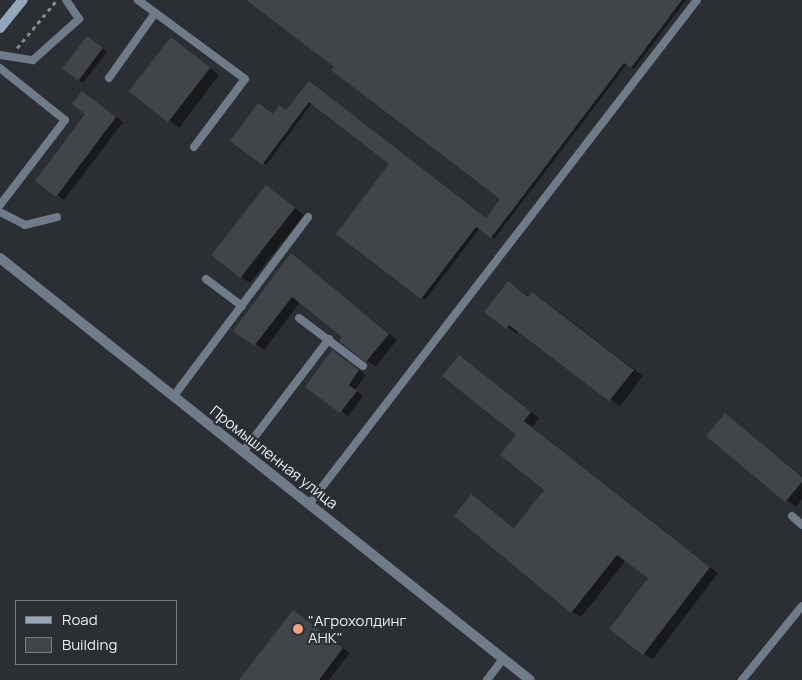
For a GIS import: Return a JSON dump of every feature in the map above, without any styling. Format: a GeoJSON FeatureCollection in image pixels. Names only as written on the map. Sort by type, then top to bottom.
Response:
{"type":"FeatureCollection","features":[{"type":"Feature","properties":{"kind":"main road"},"geometry":{"type":"LineString","coordinates":[[0,28],[23,0]]}},
{"type":"Feature","properties":{"kind":"street","name":"Промышленная улица"},"geometry":{"type":"LineString","coordinates":[[0,258],[530,680]]}},
{"type":"Feature","properties":{"kind":"lane"},"geometry":{"type":"LineString","coordinates":[[0,55],[33,60],[79,19],[66,0]]}},
{"type":"Feature","properties":{"kind":"lane"},"geometry":{"type":"LineString","coordinates":[[138,0],[245,78],[194,147]]}},
{"type":"Feature","properties":{"kind":"lane"},"geometry":{"type":"LineString","coordinates":[[309,504],[697,0]]}},
{"type":"Feature","properties":{"kind":"lane"},"geometry":{"type":"LineString","coordinates":[[109,78],[156,13]]}},
{"type":"Feature","properties":{"kind":"lane"},"geometry":{"type":"LineString","coordinates":[[0,68],[65,120],[0,205]]}},
{"type":"Feature","properties":{"kind":"lane"},"geometry":{"type":"LineString","coordinates":[[0,212],[25,224],[58,217]]}},
{"type":"Feature","properties":{"kind":"lane"},"geometry":{"type":"LineString","coordinates":[[173,397],[308,217]]}},
{"type":"Feature","properties":{"kind":"lane"},"geometry":{"type":"LineString","coordinates":[[206,279],[242,306]]}},
{"type":"Feature","properties":{"kind":"lane"},"geometry":{"type":"LineString","coordinates":[[299,318],[363,366]]}},
{"type":"Feature","properties":{"kind":"lane"},"geometry":{"type":"LineString","coordinates":[[243,452],[329,339]]}},
{"type":"Feature","properties":{"kind":"lane"},"geometry":{"type":"LineString","coordinates":[[792,516],[802,525]]}},
{"type":"Feature","properties":{"kind":"lane"},"geometry":{"type":"LineString","coordinates":[[742,680],[802,606]]}},
{"type":"Feature","properties":{"kind":"lane"},"geometry":{"type":"LineString","coordinates":[[487,680],[503,659]]}},
{"type":"Feature","properties":{"kind":"path"},"geometry":{"type":"LineString","coordinates":[[10,56],[56,0]]}},
{"type":"Feature","properties":{"kind":"building"},"geometry":{"type":"Polygon","coordinates":[[[246,0],[682,0],[631,68],[624,63],[491,238],[476,227],[421,299],[336,234],[389,164],[309,102],[262,165],[230,141],[258,103],[273,114],[279,105],[286,110],[309,81],[486,218],[500,199],[331,70],[334,67],[246,0]]]}},
{"type":"Feature","properties":{"kind":"building"},"geometry":{"type":"Polygon","coordinates":[[[87,36],[103,48],[78,81],[62,69],[87,36]]]}},
{"type":"Feature","properties":{"kind":"building"},"geometry":{"type":"Polygon","coordinates":[[[171,37],[210,68],[168,122],[129,91],[171,37]]]}},
{"type":"Feature","properties":{"kind":"building"},"geometry":{"type":"Polygon","coordinates":[[[82,91],[116,117],[56,197],[35,181],[85,114],[72,104],[82,91]]]}},
{"type":"Feature","properties":{"kind":"building"},"geometry":{"type":"Polygon","coordinates":[[[266,185],[295,208],[240,278],[211,255],[266,185]]]}},
{"type":"Feature","properties":{"kind":"building"},"geometry":{"type":"Polygon","coordinates":[[[291,253],[389,334],[366,362],[339,341],[342,337],[292,297],[254,346],[233,331],[291,253]]]}},
{"type":"Feature","properties":{"kind":"building"},"geometry":{"type":"Polygon","coordinates":[[[508,281],[528,297],[532,292],[634,370],[609,401],[509,325],[506,329],[484,312],[508,281]]]}},
{"type":"Feature","properties":{"kind":"building"},"geometry":{"type":"Polygon","coordinates":[[[332,350],[359,370],[349,385],[357,391],[340,413],[305,387],[332,350]]]}},
{"type":"Feature","properties":{"kind":"building"},"geometry":{"type":"Polygon","coordinates":[[[459,355],[531,412],[524,421],[710,567],[643,655],[609,629],[648,578],[617,555],[571,613],[454,516],[471,494],[514,528],[544,490],[500,455],[516,435],[442,376],[459,355]]]}},
{"type":"Feature","properties":{"kind":"building"},"geometry":{"type":"Polygon","coordinates":[[[725,413],[802,477],[802,482],[785,502],[706,436],[725,413]]]}},
{"type":"Feature","properties":{"kind":"building","name":"\"Агрохолдинг АНК\""},"geometry":{"type":"Polygon","coordinates":[[[293,610],[343,648],[319,680],[239,680],[293,610]]]}},
{"type":"Feature","properties":{"kind":"place","name":"\"Агрохолдинг АНК\""},"geometry":{"type":"Point","coordinates":[298,629]}}]}
